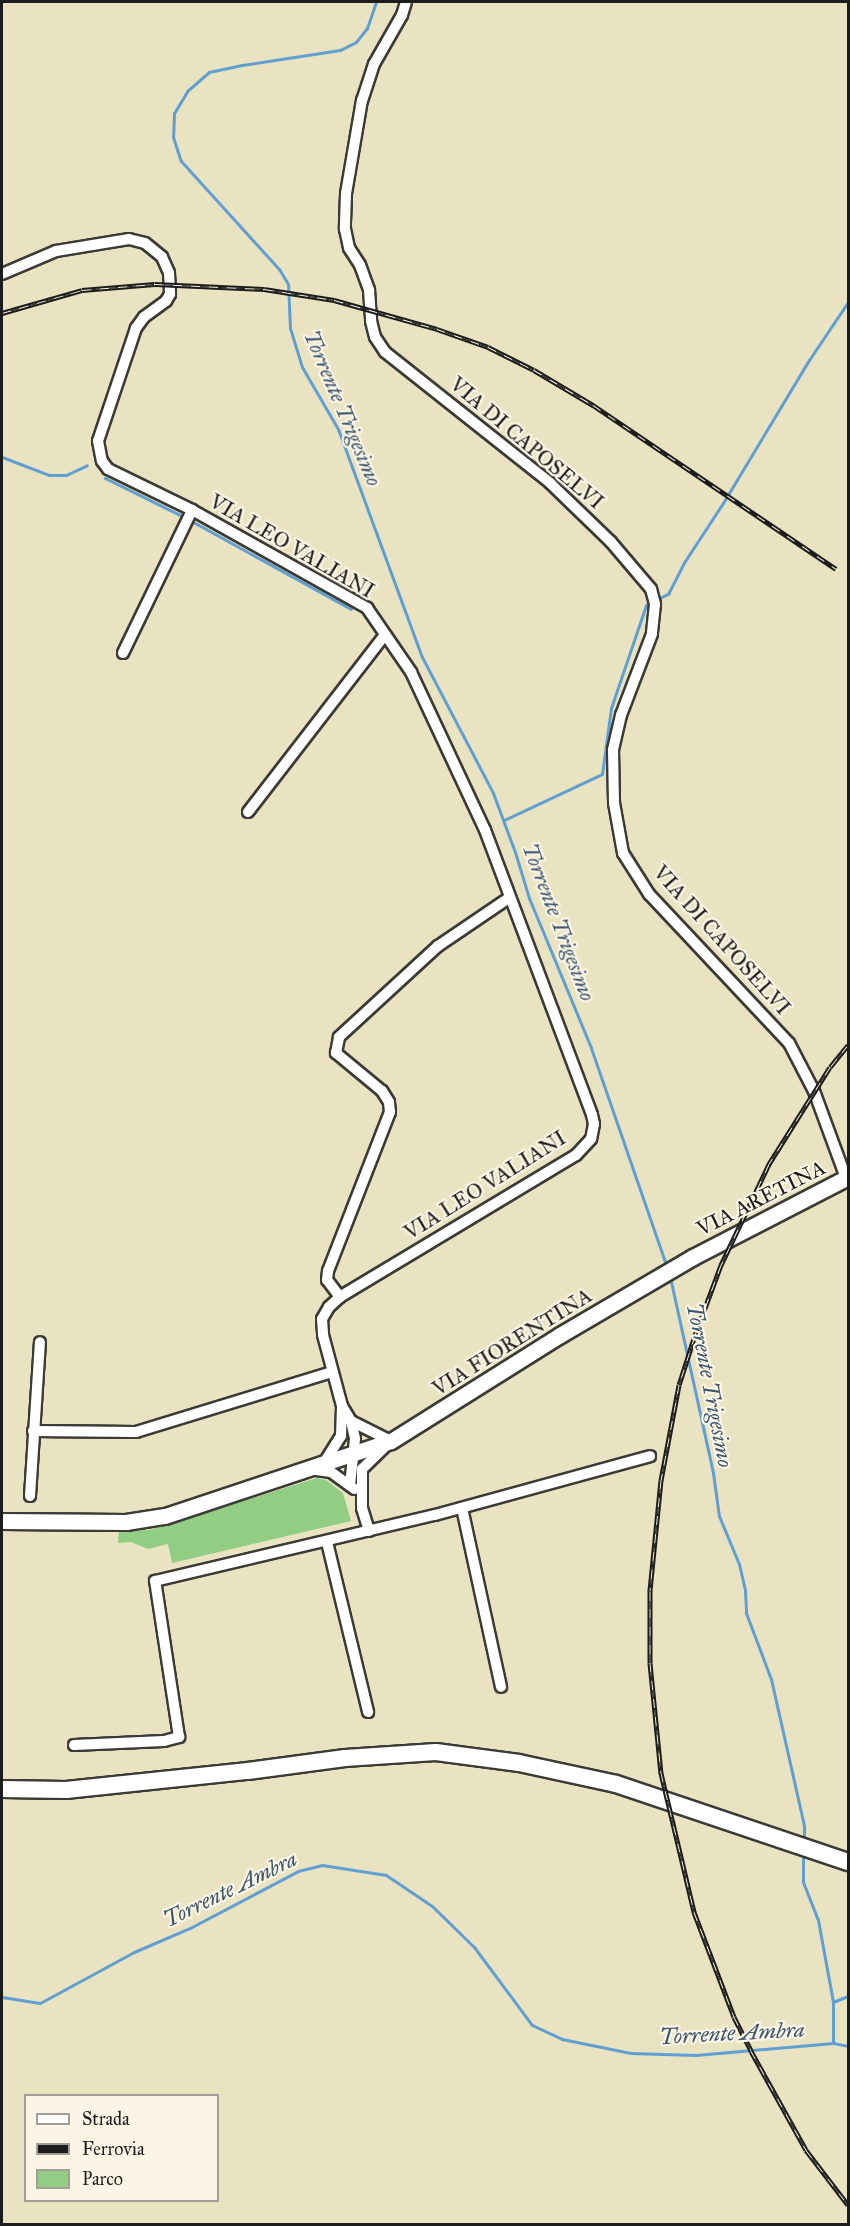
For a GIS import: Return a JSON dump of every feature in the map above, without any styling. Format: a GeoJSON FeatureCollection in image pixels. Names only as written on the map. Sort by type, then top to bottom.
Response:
{"type":"FeatureCollection","features":[{"type":"Feature","properties":{"kind":"main road"},"geometry":{"type":"LineString","coordinates":[[2,1789],[66,1790],[248,1771],[345,1758],[436,1752],[519,1763],[616,1784],[752,1828],[847,1862]]}},
{"type":"Feature","properties":{"kind":"street","name":"VIA DI CAPOSELVI"},"geometry":{"type":"LineString","coordinates":[[406,2],[402,15],[374,64],[362,100],[346,194],[345,229],[349,248],[360,265],[369,290],[371,321],[375,338],[385,352],[550,483],[611,542],[651,590],[655,604],[652,634],[621,715],[613,750],[614,803],[623,853],[649,894],[789,1043],[814,1091],[847,1178]]}},
{"type":"Feature","properties":{"kind":"street","name":"VIA LEO VALIANI"},"geometry":{"type":"LineString","coordinates":[[2,274],[56,251],[129,239],[146,243],[162,256],[169,273],[170,294],[166,301],[144,317],[136,328],[98,441],[99,451],[108,469],[192,510],[368,608],[411,672],[485,830],[592,1115],[594,1124],[591,1139],[576,1155],[340,1297],[329,1307],[322,1319],[332,1372],[342,1406],[351,1421],[355,1439],[351,1455],[350,1485]]}},
{"type":"Feature","properties":{"kind":"street"},"geometry":{"type":"LineString","coordinates":[[123,653],[192,510]]}},
{"type":"Feature","properties":{"kind":"street"},"geometry":{"type":"LineString","coordinates":[[248,812],[385,635]]}},
{"type":"Feature","properties":{"kind":"street"},"geometry":{"type":"LineString","coordinates":[[340,1297],[327,1280],[328,1271],[390,1112],[389,1102],[382,1091],[336,1053],[339,1037],[438,946],[509,898]]}},
{"type":"Feature","properties":{"kind":"street","name":"VIA ARETINA"},"geometry":{"type":"LineString","coordinates":[[693,1257],[847,1178]]}},
{"type":"Feature","properties":{"kind":"street","name":"VIA FIORENTINA"},"geometry":{"type":"LineString","coordinates":[[2,1521],[126,1522],[165,1516],[391,1441],[560,1335],[693,1257]]}},
{"type":"Feature","properties":{"kind":"street"},"geometry":{"type":"LineString","coordinates":[[30,1496],[40,1342]]}},
{"type":"Feature","properties":{"kind":"street"},"geometry":{"type":"LineString","coordinates":[[33,1431],[136,1432],[332,1372]]}},
{"type":"Feature","properties":{"kind":"street"},"geometry":{"type":"LineString","coordinates":[[342,1406],[341,1436],[362,1469]]}},
{"type":"Feature","properties":{"kind":"street"},"geometry":{"type":"LineString","coordinates":[[351,1421],[391,1441],[362,1469],[360,1494],[369,1531]]}},
{"type":"Feature","properties":{"kind":"street"},"geometry":{"type":"LineString","coordinates":[[341,1436],[316,1467],[331,1472],[360,1494]]}},
{"type":"Feature","properties":{"kind":"street"},"geometry":{"type":"LineString","coordinates":[[74,1744],[164,1740],[179,1737],[155,1581],[327,1542],[462,1508],[650,1456]]}},
{"type":"Feature","properties":{"kind":"street"},"geometry":{"type":"LineString","coordinates":[[462,1508],[501,1686]]}},
{"type":"Feature","properties":{"kind":"street"},"geometry":{"type":"LineString","coordinates":[[327,1542],[368,1712]]}},
{"type":"Feature","properties":{"kind":"green space"},"geometry":{"type":"Polygon","coordinates":[[[317,1478],[326,1480],[343,1493],[351,1521],[172,1563],[168,1544],[148,1549],[131,1542],[118,1543],[119,1531],[149,1530],[317,1478]]]}},
{"type":"Feature","properties":{"kind":"waterway","name":"Torrente Trigesimo"},"geometry":{"type":"LineString","coordinates":[[376,2],[367,28],[356,42],[340,50],[209,72],[188,90],[174,113],[173,137],[181,161],[279,269],[288,284],[290,328],[302,367],[338,429],[422,657],[493,793],[529,898],[591,1048],[667,1268]]}},
{"type":"Feature","properties":{"kind":"waterway"},"geometry":{"type":"LineString","coordinates":[[504,820],[602,774],[611,708],[646,605],[668,594],[685,561],[723,503],[809,360],[848,302]]}},
{"type":"Feature","properties":{"kind":"waterway"},"geometry":{"type":"LineString","coordinates":[[2,457],[49,475],[66,475],[87,465]]}},
{"type":"Feature","properties":{"kind":"waterway"},"geometry":{"type":"LineString","coordinates":[[105,478],[180,515]]}},
{"type":"Feature","properties":{"kind":"waterway"},"geometry":{"type":"LineString","coordinates":[[195,523],[351,609]]}},
{"type":"Feature","properties":{"kind":"waterway","name":"Torrente Trigesimo"},"geometry":{"type":"LineString","coordinates":[[670,1277],[713,1473],[719,1516],[739,1564],[745,1591],[746,1613],[771,1679],[804,1826],[804,1840]]}},
{"type":"Feature","properties":{"kind":"waterway","name":"Torrente Trigesimo"},"geometry":{"type":"LineString","coordinates":[[803,1853],[803,1882],[818,1920],[833,2002],[833,2043]]}},
{"type":"Feature","properties":{"kind":"waterway","name":"Torrente Ambra"},"geometry":{"type":"LineString","coordinates":[[2,1997],[40,2003],[134,1952],[190,1928],[298,1871],[322,1865],[386,1875],[432,1906],[474,1947],[532,2025],[562,2039],[631,2053],[696,2055],[833,2043],[848,2046]]}},
{"type":"Feature","properties":{"kind":"waterway"},"geometry":{"type":"LineString","coordinates":[[833,2002],[848,1996]]}},
{"type":"Feature","properties":{"kind":"railway"},"geometry":{"type":"LineString","coordinates":[[2,313],[82,290],[155,284],[264,289],[334,300],[437,329],[488,347],[534,370],[593,405],[836,569]]}},
{"type":"Feature","properties":{"kind":"railway"},"geometry":{"type":"LineString","coordinates":[[848,1045],[830,1067],[769,1164],[721,1265],[695,1335],[679,1385],[661,1480],[650,1591],[650,1663],[661,1773],[694,1912],[734,2017],[751,2051],[806,2150],[848,2205]]}}]}
